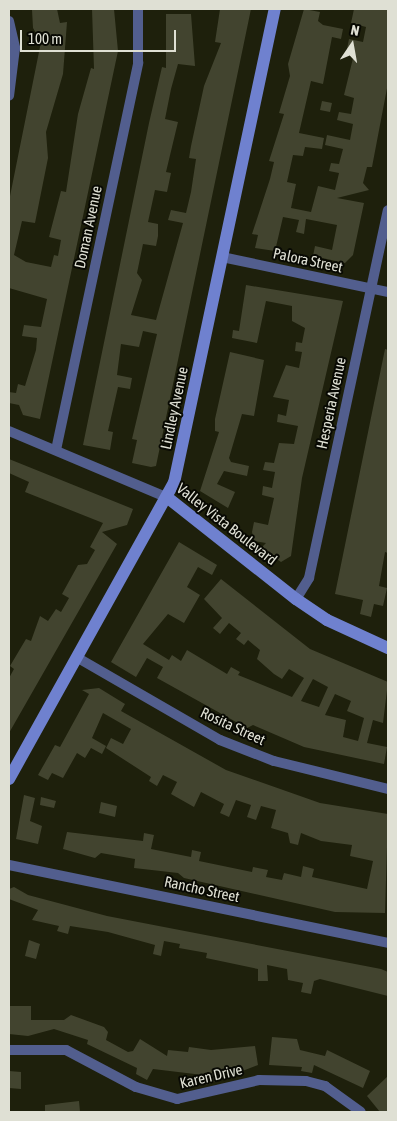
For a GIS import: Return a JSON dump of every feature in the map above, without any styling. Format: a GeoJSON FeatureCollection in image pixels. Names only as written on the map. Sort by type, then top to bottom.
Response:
{"type":"FeatureCollection","features":[{"type":"Feature","properties":{"kind":"street","name":"Doman Avenue"},"geometry":{"type":"LineString","coordinates":[[56,450],[138,63],[138,9]]}},
{"type":"Feature","properties":{"kind":"street","name":"Lindley Avenue"},"geometry":{"type":"LineString","coordinates":[[9,779],[168,498],[275,9]]}},
{"type":"Feature","properties":{"kind":"street"},"geometry":{"type":"LineString","coordinates":[[9,21],[15,48],[9,96]]}},
{"type":"Feature","properties":{"kind":"street","name":"Hesperia Avenue"},"geometry":{"type":"LineString","coordinates":[[296,599],[309,578],[388,210]]}},
{"type":"Feature","properties":{"kind":"street","name":"Palora Street"},"geometry":{"type":"LineString","coordinates":[[222,257],[388,292]]}},
{"type":"Feature","properties":{"kind":"street","name":"Valley Vista Boulevard"},"geometry":{"type":"LineString","coordinates":[[9,431],[168,498],[296,599],[327,620],[388,648]]}},
{"type":"Feature","properties":{"kind":"street","name":"Rosita Street"},"geometry":{"type":"LineString","coordinates":[[78,658],[220,740],[274,761],[388,789]]}},
{"type":"Feature","properties":{"kind":"street","name":"Rancho Street"},"geometry":{"type":"LineString","coordinates":[[9,865],[388,943]]}},
{"type":"Feature","properties":{"kind":"street","name":"Karen Drive"},"geometry":{"type":"LineString","coordinates":[[9,1050],[66,1050],[136,1087],[177,1100],[258,1080],[306,1080],[325,1086],[361,1112]]}},
{"type":"Feature","properties":{"kind":"building"},"geometry":{"type":"Polygon","coordinates":[[[57,9],[60,23],[67,22],[63,74],[46,132],[48,158],[35,223],[22,221],[14,255],[26,262],[51,267],[54,255],[58,256],[61,240],[49,237],[61,191],[66,192],[78,114],[91,68],[94,69],[92,9],[114,9],[118,51],[40,419],[23,415],[19,405],[9,403],[9,392],[16,393],[18,384],[25,386],[36,350],[37,338],[22,336],[24,325],[41,327],[47,299],[9,288],[9,201],[43,32],[36,33],[33,28],[32,10],[57,9]]]}},
{"type":"Feature","properties":{"kind":"building"},"geometry":{"type":"Polygon","coordinates":[[[220,9],[251,9],[156,466],[151,467],[132,463],[137,440],[132,439],[157,334],[143,331],[139,347],[121,344],[117,375],[132,378],[130,389],[118,387],[108,431],[113,432],[110,450],[83,445],[149,123],[162,67],[166,68],[166,14],[191,14],[195,66],[178,64],[165,119],[178,122],[166,172],[171,173],[167,192],[155,190],[148,222],[158,224],[156,246],[143,244],[137,273],[142,280],[131,315],[156,320],[183,223],[168,220],[171,210],[186,213],[191,192],[196,159],[189,158],[204,86],[221,43],[215,42],[220,9]]]}},
{"type":"Feature","properties":{"kind":"building"},"geometry":{"type":"Polygon","coordinates":[[[304,9],[320,12],[318,21],[323,25],[343,29],[341,39],[332,37],[323,84],[311,81],[299,133],[324,138],[322,149],[305,147],[303,156],[293,155],[287,182],[296,184],[291,208],[311,212],[318,186],[335,190],[339,173],[329,171],[331,163],[339,164],[343,149],[325,145],[327,135],[350,140],[353,124],[337,120],[339,112],[351,114],[354,98],[344,95],[355,50],[347,49],[349,39],[363,42],[366,27],[351,23],[354,9],[388,9],[388,83],[372,167],[367,167],[363,183],[369,190],[337,198],[364,203],[353,255],[345,263],[313,256],[315,246],[332,250],[337,225],[306,219],[304,234],[296,232],[299,220],[283,217],[275,251],[255,248],[258,235],[252,234],[274,162],[269,161],[284,114],[279,113],[290,76],[288,64],[304,9]]]}},
{"type":"Feature","properties":{"kind":"building"},"geometry":{"type":"Polygon","coordinates":[[[322,101],[332,103],[330,112],[320,110],[322,101]]]}},
{"type":"Feature","properties":{"kind":"building"},"geometry":{"type":"Polygon","coordinates":[[[246,285],[343,301],[302,478],[291,556],[281,562],[261,548],[266,543],[254,541],[252,532],[254,522],[268,525],[274,498],[262,495],[263,486],[272,488],[275,472],[263,470],[265,462],[274,463],[279,443],[294,444],[298,426],[277,422],[278,414],[286,416],[289,400],[273,397],[286,365],[299,368],[302,352],[295,351],[296,342],[302,343],[305,328],[292,321],[292,306],[266,301],[257,343],[232,338],[233,330],[239,331],[246,285]]]}},
{"type":"Feature","properties":{"kind":"building"},"geometry":{"type":"Polygon","coordinates":[[[385,349],[388,350],[388,553],[385,552],[379,586],[387,588],[383,606],[374,604],[371,617],[360,614],[363,600],[335,594],[385,349]]]}},
{"type":"Feature","properties":{"kind":"building"},"geometry":{"type":"Polygon","coordinates":[[[230,352],[264,360],[254,416],[242,414],[229,458],[231,462],[249,466],[247,476],[224,471],[217,484],[235,492],[228,508],[200,491],[219,432],[215,431],[215,419],[230,352]]]}},
{"type":"Feature","properties":{"kind":"building"},"geometry":{"type":"Polygon","coordinates":[[[9,459],[133,509],[127,525],[102,532],[117,544],[9,733],[9,678],[14,669],[10,666],[26,639],[31,641],[40,616],[48,621],[56,609],[61,612],[69,598],[62,594],[78,565],[87,564],[95,550],[90,547],[103,523],[25,492],[29,482],[9,473],[9,459]]]}},
{"type":"Feature","properties":{"kind":"building"},"geometry":{"type":"Polygon","coordinates":[[[179,542],[217,565],[212,575],[198,567],[187,587],[200,595],[184,623],[168,614],[143,644],[169,660],[172,655],[181,661],[187,650],[227,674],[231,667],[240,672],[238,675],[292,697],[304,678],[289,669],[282,679],[274,674],[257,659],[260,650],[248,640],[244,645],[236,639],[241,633],[229,623],[220,634],[213,628],[222,618],[204,599],[221,579],[310,649],[388,682],[383,723],[373,720],[367,743],[387,747],[384,764],[304,747],[253,725],[247,728],[157,678],[163,667],[147,658],[136,677],[111,662],[179,542]],[[313,679],[301,701],[319,707],[328,687],[313,679]],[[335,694],[325,715],[346,720],[343,737],[358,741],[364,718],[347,711],[351,701],[335,694]]]}},
{"type":"Feature","properties":{"kind":"building"},"geometry":{"type":"Polygon","coordinates":[[[99,688],[125,704],[121,711],[226,770],[320,803],[388,814],[385,913],[335,912],[184,878],[178,873],[134,868],[135,859],[101,853],[95,858],[63,849],[67,832],[143,841],[144,833],[154,835],[151,849],[191,857],[192,850],[201,852],[199,861],[252,872],[253,867],[268,870],[266,877],[282,880],[284,873],[301,877],[303,866],[314,869],[312,877],[367,889],[373,861],[350,856],[352,845],[321,841],[301,833],[298,845],[290,843],[288,833],[271,828],[276,810],[261,806],[256,820],[247,817],[251,805],[236,800],[229,817],[220,813],[224,804],[201,792],[194,807],[171,794],[177,782],[163,775],[157,786],[149,781],[151,777],[106,748],[111,738],[123,744],[131,729],[103,713],[92,738],[106,746],[102,754],[91,748],[85,758],[77,753],[63,778],[52,773],[48,780],[38,775],[55,745],[60,747],[89,694],[82,690],[99,688]]]}},
{"type":"Feature","properties":{"kind":"building"},"geometry":{"type":"Polygon","coordinates":[[[24,795],[35,798],[30,821],[42,826],[38,844],[16,839],[24,795]]]}},
{"type":"Feature","properties":{"kind":"building"},"geometry":{"type":"Polygon","coordinates":[[[41,797],[56,801],[54,808],[40,805],[41,797]]]}},
{"type":"Feature","properties":{"kind":"building"},"geometry":{"type":"Polygon","coordinates":[[[101,802],[117,806],[115,817],[99,813],[101,802]]]}},
{"type":"Feature","properties":{"kind":"building"},"geometry":{"type":"Polygon","coordinates":[[[14,887],[28,895],[107,916],[381,969],[388,972],[388,996],[320,979],[314,981],[311,994],[301,992],[303,983],[288,980],[287,969],[267,965],[268,981],[258,981],[258,969],[206,958],[207,953],[179,948],[180,944],[164,941],[161,956],[153,954],[155,945],[108,932],[70,926],[68,934],[57,931],[59,926],[32,920],[38,910],[9,899],[9,889],[14,887]]]}},
{"type":"Feature","properties":{"kind":"building"},"geometry":{"type":"Polygon","coordinates":[[[29,940],[40,944],[36,959],[25,956],[29,940]]]}},
{"type":"Feature","properties":{"kind":"building"},"geometry":{"type":"Polygon","coordinates":[[[9,1006],[31,1006],[31,1020],[64,1020],[71,1015],[104,1027],[108,1032],[106,1040],[128,1052],[133,1051],[140,1039],[167,1056],[168,1050],[188,1052],[189,1047],[211,1050],[255,1046],[258,1065],[206,1085],[203,1075],[153,1069],[147,1080],[136,1074],[137,1068],[87,1044],[88,1040],[54,1029],[28,1036],[9,1034],[9,1006]]]}},
{"type":"Feature","properties":{"kind":"building"},"geometry":{"type":"Polygon","coordinates":[[[272,1037],[297,1039],[300,1050],[325,1056],[327,1050],[370,1071],[363,1088],[314,1065],[312,1073],[301,1071],[302,1067],[269,1065],[272,1037]]]}},
{"type":"Feature","properties":{"kind":"building"},"geometry":{"type":"Polygon","coordinates":[[[9,1071],[21,1072],[21,1089],[9,1088],[9,1071]]]}},
{"type":"Feature","properties":{"kind":"building"},"geometry":{"type":"Polygon","coordinates":[[[388,1076],[388,1112],[380,1112],[367,1096],[388,1076]]]}},
{"type":"Feature","properties":{"kind":"building"},"geometry":{"type":"Polygon","coordinates":[[[79,1101],[80,1112],[45,1112],[45,1105],[79,1101]]]}}]}
